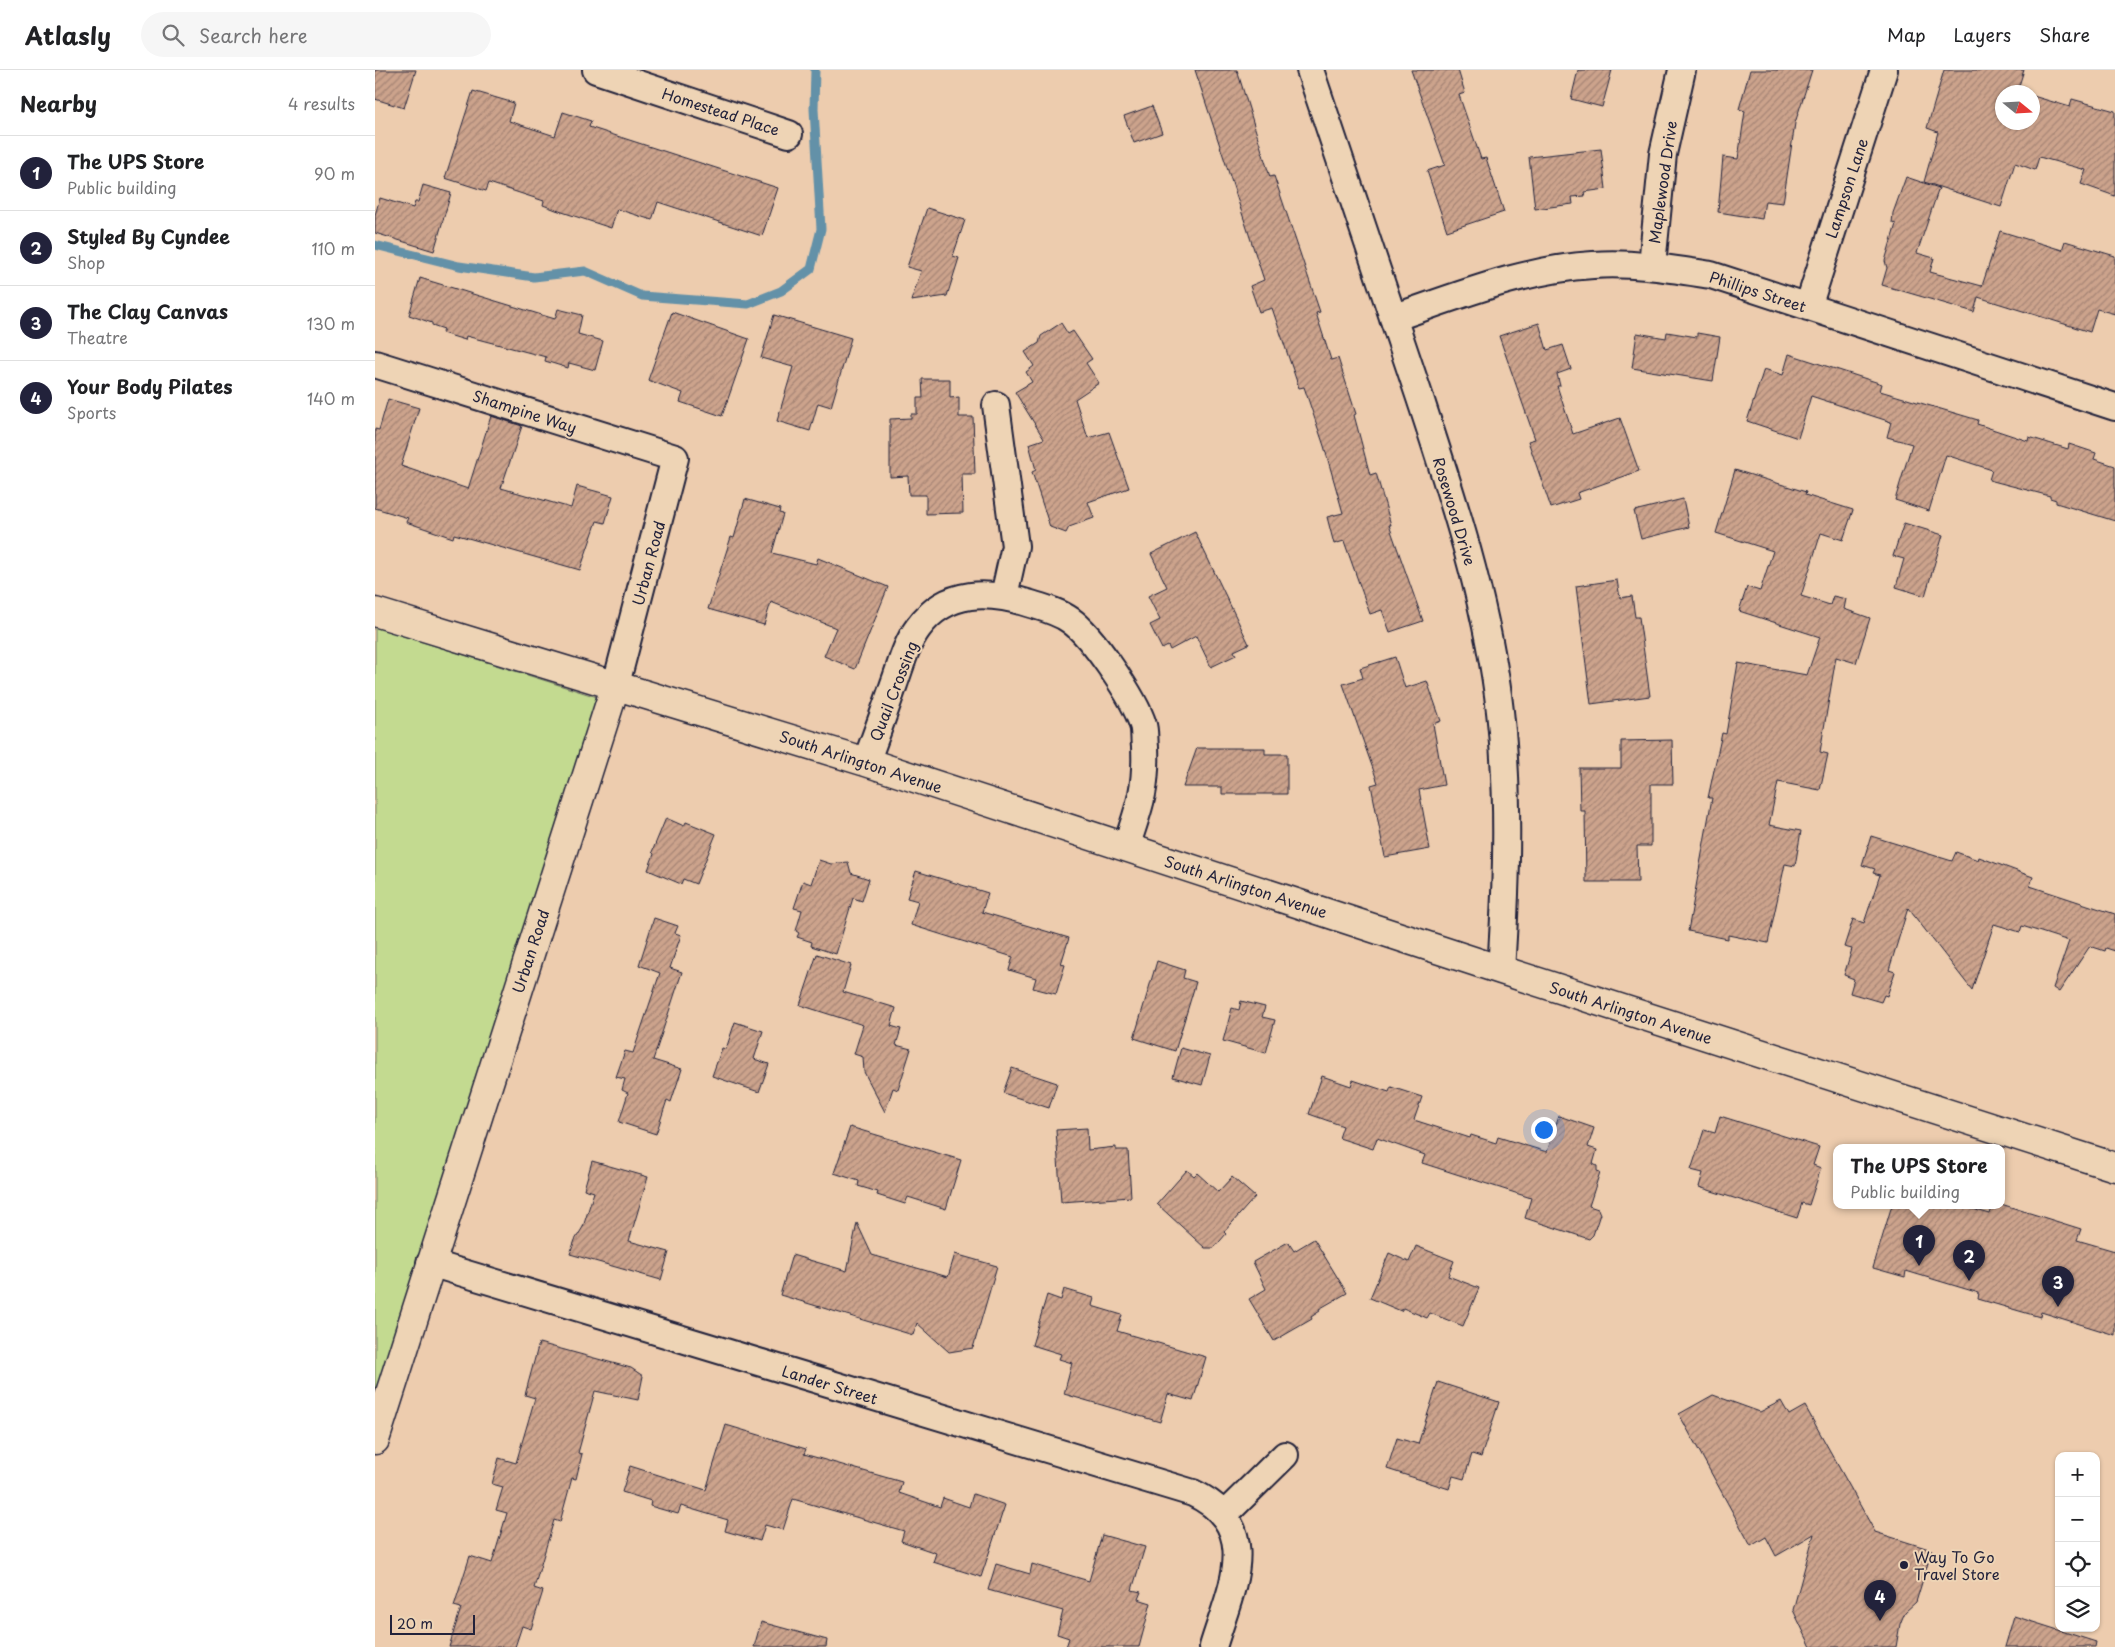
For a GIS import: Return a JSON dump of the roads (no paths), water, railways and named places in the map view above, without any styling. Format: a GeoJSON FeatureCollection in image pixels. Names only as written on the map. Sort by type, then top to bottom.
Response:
{"type":"FeatureCollection","features":[{"type":"Feature","properties":{"kind":"street","name":"Homestead Place"},"geometry":{"type":"LineString","coordinates":[[596,70],[789,134]]}},
{"type":"Feature","properties":{"kind":"street","name":"Rosewood Drive"},"geometry":{"type":"LineString","coordinates":[[1310,70],[1466,539],[1488,631],[1498,696],[1506,781],[1506,856],[1501,970]]}},
{"type":"Feature","properties":{"kind":"street","name":"Maplewood Drive"},"geometry":{"type":"LineString","coordinates":[[1651,265],[1663,154],[1682,70]]}},
{"type":"Feature","properties":{"kind":"street","name":"Lampson Lane"},"geometry":{"type":"LineString","coordinates":[[1808,307],[1884,70]]}},
{"type":"Feature","properties":{"kind":"street","name":"Phillips Street"},"geometry":{"type":"LineString","coordinates":[[1393,318],[1540,272],[1593,265],[1651,265],[1711,275],[2115,407]]}},
{"type":"Feature","properties":{"kind":"street","name":"Shampine Way"},"geometry":{"type":"LineString","coordinates":[[375,364],[675,458]]}},
{"type":"Feature","properties":{"kind":"street"},"geometry":{"type":"LineString","coordinates":[[996,404],[1015,546],[1004,596]]}},
{"type":"Feature","properties":{"kind":"street","name":"Urban Road"},"geometry":{"type":"LineString","coordinates":[[375,1440],[616,684],[675,458]]}},
{"type":"Feature","properties":{"kind":"street","name":"Quail Crossing"},"geometry":{"type":"LineString","coordinates":[[866,762],[907,648],[918,628],[934,611],[955,599],[978,594],[1004,596],[1050,610],[1069,619],[1087,634],[1135,705],[1143,726],[1146,767],[1144,794],[1126,847]]}},
{"type":"Feature","properties":{"kind":"street","name":"South Arlington Avenue"},"geometry":{"type":"LineString","coordinates":[[375,612],[616,684],[866,762],[1501,970],[2115,1167]]}},
{"type":"Feature","properties":{"kind":"street","name":"Lander Street"},"geometry":{"type":"LineString","coordinates":[[430,1263],[1193,1493],[1210,1501],[1224,1515]]}},
{"type":"Feature","properties":{"kind":"street"},"geometry":{"type":"LineString","coordinates":[[1213,1647],[1238,1563],[1237,1540],[1224,1515],[1285,1455]]}},
{"type":"Feature","properties":{"kind":"waterway"},"geometry":{"type":"LineString","coordinates":[[375,245],[459,266],[534,277],[585,271],[642,296],[748,304],[781,291],[811,269],[821,229],[814,109],[815,70]]}},
{"type":"Feature","properties":{"kind":"place","name":"The UPS Store"},"geometry":{"type":"Point","coordinates":[1919,1266]}},
{"type":"Feature","properties":{"kind":"place","name":"Styled By Cyndee"},"geometry":{"type":"Point","coordinates":[1969,1281]}},
{"type":"Feature","properties":{"kind":"place","name":"The Clay Canvas"},"geometry":{"type":"Point","coordinates":[2058,1307]}},
{"type":"Feature","properties":{"kind":"place","name":"Way To Go Travel Store"},"geometry":{"type":"Point","coordinates":[1904,1565]}},
{"type":"Feature","properties":{"kind":"place","name":"Your Body Pilates"},"geometry":{"type":"Point","coordinates":[1880,1621]}}]}
